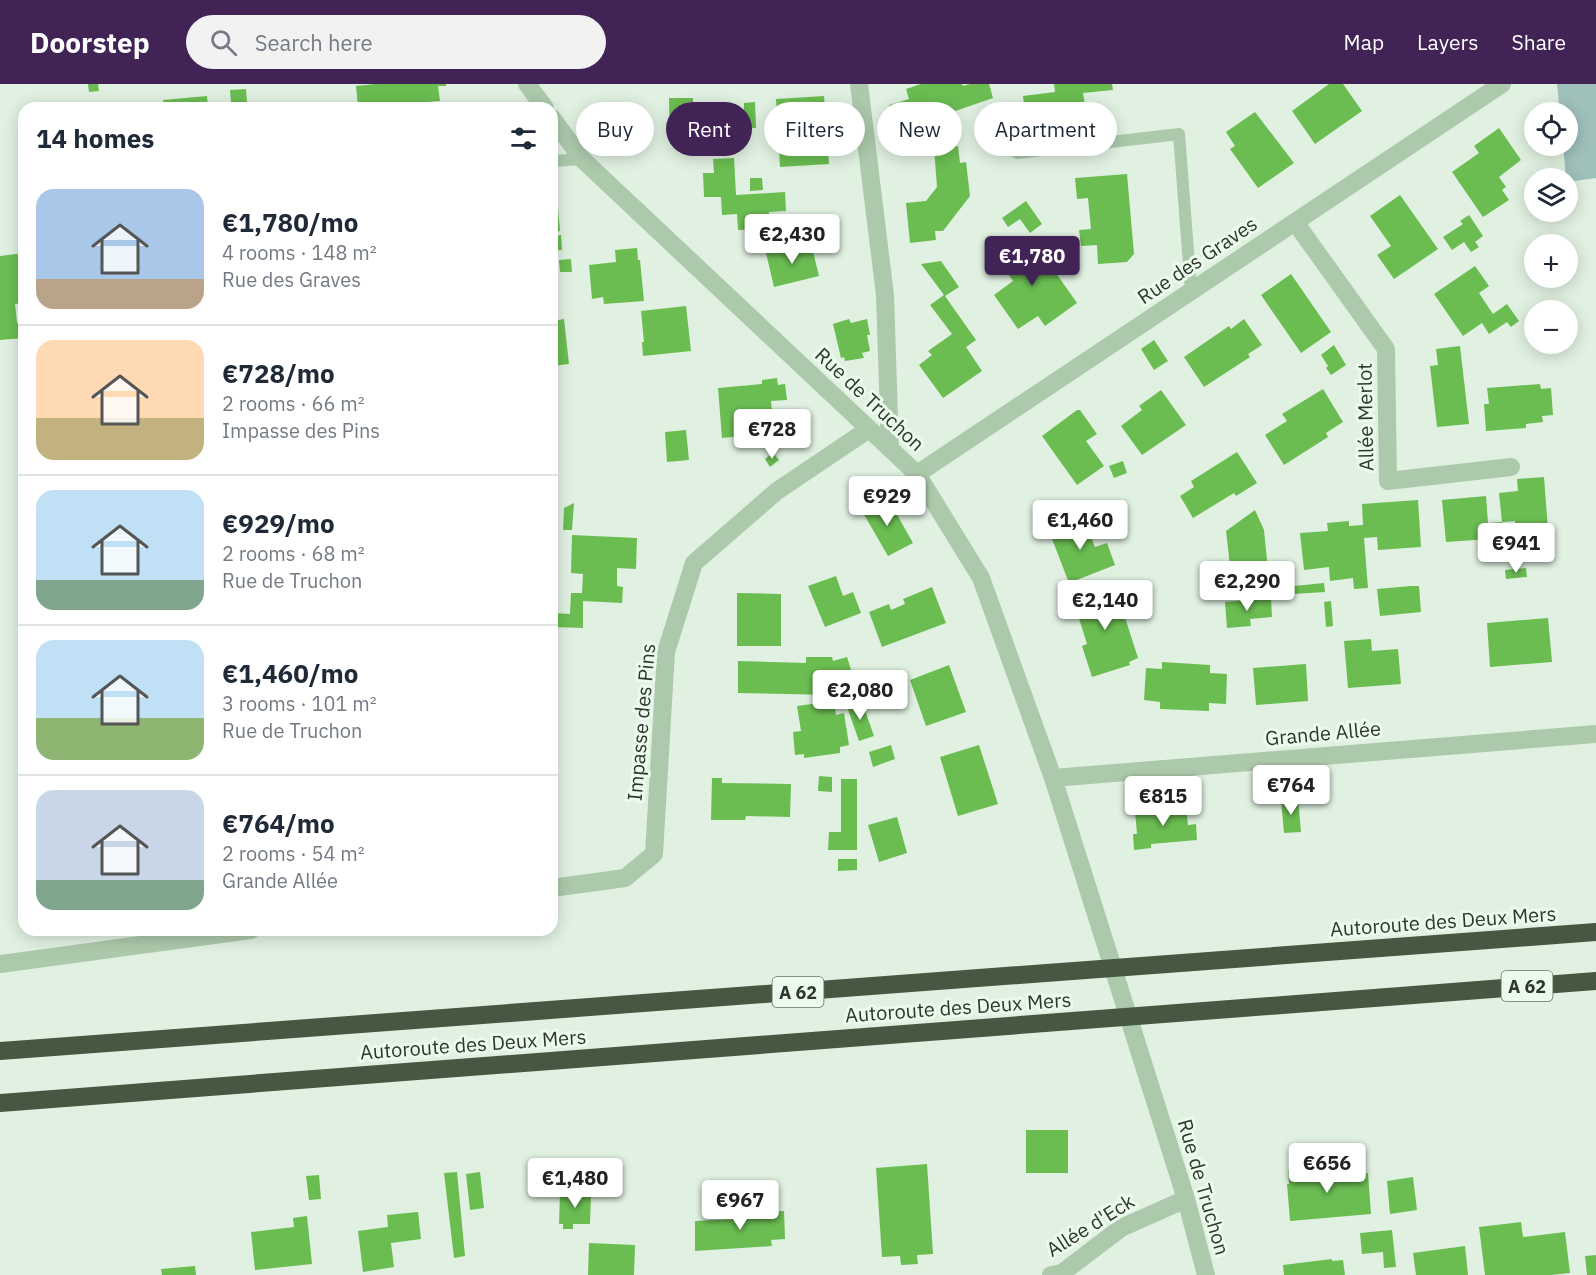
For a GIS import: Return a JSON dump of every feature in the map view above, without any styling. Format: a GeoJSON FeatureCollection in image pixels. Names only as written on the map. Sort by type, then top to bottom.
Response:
{"type":"FeatureCollection","features":[{"type":"Feature","properties":{"kind":"highway","name":"Autoroute des Deux Mers"},"geometry":{"type":"LineString","coordinates":[[0,1051],[1596,932]]}},
{"type":"Feature","properties":{"kind":"highway","name":"Autoroute des Deux Mers"},"geometry":{"type":"LineString","coordinates":[[0,1103],[1596,981]]}},
{"type":"Feature","properties":{"kind":"street"},"geometry":{"type":"LineString","coordinates":[[527,84],[540,102]]}},
{"type":"Feature","properties":{"kind":"street"},"geometry":{"type":"LineString","coordinates":[[859,84],[885,296],[890,448]]}},
{"type":"Feature","properties":{"kind":"street","name":"Rue des Graves"},"geometry":{"type":"LineString","coordinates":[[917,474],[1502,84]]}},
{"type":"Feature","properties":{"kind":"street","name":"Rue de Truchon"},"geometry":{"type":"LineString","coordinates":[[558,126],[582,159],[917,474],[981,579],[1053,778],[1186,1198],[1206,1275]]}},
{"type":"Feature","properties":{"kind":"street","name":"Allée Merlot"},"geometry":{"type":"LineString","coordinates":[[1295,222],[1386,349],[1388,481],[1511,467]]}},
{"type":"Feature","properties":{"kind":"street","name":"Impasse des Pins"},"geometry":{"type":"LineString","coordinates":[[558,887],[625,878],[654,854],[666,652],[694,563],[777,491],[869,429]]}},
{"type":"Feature","properties":{"kind":"street","name":"Grande Allée"},"geometry":{"type":"LineString","coordinates":[[1053,778],[1596,734]]}},
{"type":"Feature","properties":{"kind":"street"},"geometry":{"type":"LineString","coordinates":[[0,964],[207,936]]}},
{"type":"Feature","properties":{"kind":"street","name":"Allée d'Eck"},"geometry":{"type":"LineString","coordinates":[[1051,1275],[1062,1274],[1121,1228],[1186,1198]]}},
{"type":"Feature","properties":{"kind":"lane"},"geometry":{"type":"LineString","coordinates":[[1117,141],[1179,134],[1191,291]]}},
{"type":"Feature","properties":{"kind":"lane"},"geometry":{"type":"LineString","coordinates":[[558,161],[582,159]]}},
{"type":"Feature","properties":{"kind":"shaded area"},"geometry":{"type":"Polygon","coordinates":[[[1557,84],[1596,84],[1596,178],[1578,181],[1578,168],[1565,168],[1564,156],[1578,156],[1578,102],[1559,102],[1557,84]]]}},
{"type":"Feature","properties":{"kind":"building"},"geometry":{"type":"Polygon","coordinates":[[[88,84],[98,84],[99,91],[89,92],[88,84]]]}},
{"type":"Feature","properties":{"kind":"building"},"geometry":{"type":"Polygon","coordinates":[[[446,84],[446,86],[438,86],[440,101],[428,102],[357,102],[356,86],[446,84]]]}},
{"type":"Feature","properties":{"kind":"building"},"geometry":{"type":"Polygon","coordinates":[[[921,84],[962,84],[963,86],[989,84],[993,98],[974,102],[974,105],[962,109],[962,102],[899,102],[909,99],[906,89],[921,84]]]}},
{"type":"Feature","properties":{"kind":"building"},"geometry":{"type":"Polygon","coordinates":[[[1054,84],[1112,84],[1113,90],[1083,93],[1084,102],[1024,102],[1023,96],[1055,92],[1054,84]]]}},
{"type":"Feature","properties":{"kind":"building"},"geometry":{"type":"Polygon","coordinates":[[[1329,84],[1343,84],[1362,111],[1315,144],[1292,111],[1329,84]]]}},
{"type":"Feature","properties":{"kind":"building"},"geometry":{"type":"Polygon","coordinates":[[[246,89],[247,102],[231,102],[230,90],[246,89]]]}},
{"type":"Feature","properties":{"kind":"building"},"geometry":{"type":"Polygon","coordinates":[[[207,96],[208,102],[163,102],[163,100],[207,96]]]}},
{"type":"Feature","properties":{"kind":"building"},"geometry":{"type":"Polygon","coordinates":[[[824,96],[824,102],[776,102],[776,99],[824,96]]]}},
{"type":"Feature","properties":{"kind":"building"},"geometry":{"type":"Polygon","coordinates":[[[669,98],[693,98],[693,102],[669,102],[669,98]]]}},
{"type":"Feature","properties":{"kind":"building"},"geometry":{"type":"Polygon","coordinates":[[[752,102],[755,102],[756,128],[752,128],[752,102]]]}},
{"type":"Feature","properties":{"kind":"building"},"geometry":{"type":"Polygon","coordinates":[[[1255,112],[1294,163],[1258,188],[1230,149],[1235,146],[1226,132],[1255,112]]]}},
{"type":"Feature","properties":{"kind":"building"},"geometry":{"type":"Polygon","coordinates":[[[1499,128],[1521,160],[1499,177],[1506,187],[1502,190],[1509,200],[1483,217],[1452,172],[1479,153],[1474,146],[1499,128]]]}},
{"type":"Feature","properties":{"kind":"building"},"geometry":{"type":"Polygon","coordinates":[[[779,156],[828,156],[829,164],[780,167],[779,156]]]}},
{"type":"Feature","properties":{"kind":"building"},"geometry":{"type":"Polygon","coordinates":[[[935,156],[959,156],[960,163],[966,162],[970,196],[943,231],[935,231],[936,240],[910,243],[906,203],[926,201],[937,187],[935,156]]]}},
{"type":"Feature","properties":{"kind":"building"},"geometry":{"type":"Polygon","coordinates":[[[734,158],[736,195],[785,192],[786,211],[769,212],[770,229],[738,230],[737,214],[722,215],[721,197],[704,197],[703,173],[714,173],[713,159],[734,158]]]}},
{"type":"Feature","properties":{"kind":"building"},"geometry":{"type":"Polygon","coordinates":[[[1127,174],[1134,254],[1127,262],[1098,264],[1097,245],[1081,246],[1079,230],[1091,229],[1088,198],[1077,199],[1075,178],[1127,174]]]}},
{"type":"Feature","properties":{"kind":"building"},"geometry":{"type":"Polygon","coordinates":[[[750,178],[762,178],[763,190],[750,191],[750,178]]]}},
{"type":"Feature","properties":{"kind":"building"},"geometry":{"type":"Polygon","coordinates":[[[1400,195],[1438,249],[1394,279],[1377,255],[1391,246],[1370,216],[1400,195]]]}},
{"type":"Feature","properties":{"kind":"building"},"geometry":{"type":"Polygon","coordinates":[[[1026,201],[1042,224],[1030,233],[1020,219],[1008,227],[1002,218],[1026,201]]]}},
{"type":"Feature","properties":{"kind":"building"},"geometry":{"type":"Polygon","coordinates":[[[558,208],[560,231],[558,231],[558,208]]]}},
{"type":"Feature","properties":{"kind":"building"},"geometry":{"type":"Polygon","coordinates":[[[1469,215],[1483,236],[1475,242],[1479,247],[1471,252],[1464,242],[1452,250],[1443,237],[1463,224],[1460,221],[1469,215]]]}},
{"type":"Feature","properties":{"kind":"building"},"geometry":{"type":"Polygon","coordinates":[[[808,217],[810,239],[794,240],[792,218],[808,217]]]}},
{"type":"Feature","properties":{"kind":"building"},"geometry":{"type":"Polygon","coordinates":[[[783,230],[785,242],[763,245],[761,233],[783,230]]]}},
{"type":"Feature","properties":{"kind":"building"},"geometry":{"type":"Polygon","coordinates":[[[558,235],[561,235],[562,250],[558,250],[558,235]]]}},
{"type":"Feature","properties":{"kind":"building"},"geometry":{"type":"Polygon","coordinates":[[[1030,236],[1077,303],[1045,326],[1038,316],[1018,329],[994,295],[1013,281],[998,259],[1030,236]]]}},
{"type":"Feature","properties":{"kind":"building"},"geometry":{"type":"Polygon","coordinates":[[[811,243],[819,276],[774,287],[766,253],[811,243]]]}},
{"type":"Feature","properties":{"kind":"building"},"geometry":{"type":"Polygon","coordinates":[[[637,248],[644,301],[604,304],[603,297],[592,299],[589,265],[616,262],[615,250],[637,248]]]}},
{"type":"Feature","properties":{"kind":"building"},"geometry":{"type":"Polygon","coordinates":[[[18,254],[18,304],[15,304],[18,338],[0,340],[0,256],[18,254]]]}},
{"type":"Feature","properties":{"kind":"building"},"geometry":{"type":"Polygon","coordinates":[[[571,259],[572,272],[560,272],[559,260],[571,259]]]}},
{"type":"Feature","properties":{"kind":"building"},"geometry":{"type":"Polygon","coordinates":[[[941,261],[959,287],[945,296],[976,340],[966,347],[982,371],[943,398],[919,365],[932,355],[928,351],[952,334],[930,305],[944,295],[921,264],[941,261]]]}},
{"type":"Feature","properties":{"kind":"building"},"geometry":{"type":"Polygon","coordinates":[[[1475,266],[1489,286],[1479,293],[1493,314],[1507,304],[1519,321],[1511,327],[1507,322],[1489,334],[1482,323],[1463,336],[1434,294],[1475,266]]]}},
{"type":"Feature","properties":{"kind":"building"},"geometry":{"type":"Polygon","coordinates":[[[1291,274],[1331,332],[1301,353],[1261,295],[1291,274]]]}},
{"type":"Feature","properties":{"kind":"building"},"geometry":{"type":"Polygon","coordinates":[[[686,306],[691,351],[643,356],[641,311],[686,306]]]}},
{"type":"Feature","properties":{"kind":"building"},"geometry":{"type":"Polygon","coordinates":[[[564,319],[569,364],[558,365],[558,320],[564,319]]]}},
{"type":"Feature","properties":{"kind":"building"},"geometry":{"type":"Polygon","coordinates":[[[849,319],[851,323],[867,319],[870,351],[862,353],[864,358],[845,361],[844,357],[841,358],[833,324],[849,319]]]}},
{"type":"Feature","properties":{"kind":"building"},"geometry":{"type":"Polygon","coordinates":[[[1244,319],[1262,345],[1248,354],[1250,357],[1204,387],[1184,357],[1229,326],[1231,329],[1244,319]]]}},
{"type":"Feature","properties":{"kind":"building"},"geometry":{"type":"Polygon","coordinates":[[[1154,340],[1168,361],[1154,370],[1141,349],[1154,340]]]}},
{"type":"Feature","properties":{"kind":"building"},"geometry":{"type":"Polygon","coordinates":[[[1334,345],[1346,365],[1331,375],[1321,355],[1334,345]]]}},
{"type":"Feature","properties":{"kind":"building"},"geometry":{"type":"Polygon","coordinates":[[[1460,346],[1469,424],[1437,427],[1430,366],[1438,365],[1436,349],[1460,346]]]}},
{"type":"Feature","properties":{"kind":"building"},"geometry":{"type":"Polygon","coordinates":[[[777,378],[778,385],[785,384],[787,400],[771,401],[774,433],[722,438],[718,388],[762,384],[762,380],[777,378]]]}},
{"type":"Feature","properties":{"kind":"building"},"geometry":{"type":"Polygon","coordinates":[[[1540,384],[1541,389],[1551,388],[1553,415],[1542,416],[1543,422],[1526,424],[1526,428],[1486,431],[1484,404],[1489,404],[1487,388],[1540,384]]]}},
{"type":"Feature","properties":{"kind":"building"},"geometry":{"type":"Polygon","coordinates":[[[1323,389],[1343,422],[1326,433],[1328,437],[1284,465],[1265,435],[1287,421],[1282,414],[1323,389]]]}},
{"type":"Feature","properties":{"kind":"building"},"geometry":{"type":"Polygon","coordinates":[[[1161,390],[1186,425],[1142,455],[1121,426],[1142,410],[1139,406],[1161,390]]]}},
{"type":"Feature","properties":{"kind":"building"},"geometry":{"type":"Polygon","coordinates":[[[1080,410],[1097,434],[1086,441],[1104,466],[1077,485],[1042,436],[1080,410]]]}},
{"type":"Feature","properties":{"kind":"building"},"geometry":{"type":"Polygon","coordinates":[[[686,430],[689,460],[667,462],[665,432],[686,430]]]}},
{"type":"Feature","properties":{"kind":"building"},"geometry":{"type":"Polygon","coordinates":[[[1237,452],[1257,483],[1236,496],[1234,493],[1193,518],[1180,496],[1194,487],[1191,481],[1237,452]]]}},
{"type":"Feature","properties":{"kind":"building"},"geometry":{"type":"Polygon","coordinates":[[[773,453],[779,460],[770,467],[765,459],[773,453]]]}},
{"type":"Feature","properties":{"kind":"building"},"geometry":{"type":"Polygon","coordinates":[[[1123,461],[1127,473],[1114,478],[1109,466],[1123,461]]]}},
{"type":"Feature","properties":{"kind":"building"},"geometry":{"type":"Polygon","coordinates":[[[1544,477],[1550,556],[1518,558],[1515,521],[1502,522],[1499,493],[1518,491],[1517,479],[1544,477]]]}},
{"type":"Feature","properties":{"kind":"building"},"geometry":{"type":"Polygon","coordinates":[[[1486,496],[1488,523],[1502,522],[1503,552],[1491,553],[1489,539],[1446,542],[1442,500],[1486,496]]]}},
{"type":"Feature","properties":{"kind":"building"},"geometry":{"type":"Polygon","coordinates":[[[887,497],[913,543],[888,556],[862,511],[887,497]]]}},
{"type":"Feature","properties":{"kind":"building"},"geometry":{"type":"Polygon","coordinates":[[[1418,500],[1421,547],[1378,550],[1377,537],[1364,538],[1368,588],[1354,589],[1353,578],[1330,581],[1329,567],[1304,570],[1300,533],[1328,531],[1327,523],[1349,521],[1349,526],[1363,525],[1362,504],[1418,500]]]}},
{"type":"Feature","properties":{"kind":"building"},"geometry":{"type":"Polygon","coordinates":[[[574,503],[572,530],[563,530],[564,508],[574,503]]]}},
{"type":"Feature","properties":{"kind":"building"},"geometry":{"type":"Polygon","coordinates":[[[1255,510],[1264,530],[1269,580],[1232,583],[1226,531],[1255,510]]]}},
{"type":"Feature","properties":{"kind":"building"},"geometry":{"type":"Polygon","coordinates":[[[1083,518],[1095,547],[1107,543],[1115,565],[1069,583],[1049,531],[1083,518]]]}},
{"type":"Feature","properties":{"kind":"building"},"geometry":{"type":"Polygon","coordinates":[[[572,535],[637,538],[636,569],[617,568],[617,586],[623,587],[622,603],[583,601],[583,628],[558,627],[558,613],[570,614],[571,593],[582,593],[583,574],[571,573],[572,535]]]}},
{"type":"Feature","properties":{"kind":"building"},"geometry":{"type":"Polygon","coordinates":[[[1526,568],[1527,577],[1506,579],[1505,570],[1526,568]]]}},
{"type":"Feature","properties":{"kind":"building"},"geometry":{"type":"Polygon","coordinates":[[[836,576],[843,596],[853,592],[861,613],[825,627],[808,586],[836,576]]]}},
{"type":"Feature","properties":{"kind":"building"},"geometry":{"type":"Polygon","coordinates":[[[1114,583],[1138,658],[1129,662],[1130,665],[1092,677],[1082,646],[1087,644],[1077,612],[1080,611],[1076,595],[1114,583]]]}},
{"type":"Feature","properties":{"kind":"building"},"geometry":{"type":"Polygon","coordinates":[[[1324,583],[1325,592],[1294,594],[1294,586],[1324,583]]]}},
{"type":"Feature","properties":{"kind":"building"},"geometry":{"type":"Polygon","coordinates":[[[1419,586],[1421,612],[1380,616],[1377,589],[1419,586]]]}},
{"type":"Feature","properties":{"kind":"building"},"geometry":{"type":"Polygon","coordinates":[[[932,587],[946,623],[882,647],[869,612],[889,604],[891,610],[905,604],[903,599],[932,587]]]}},
{"type":"Feature","properties":{"kind":"building"},"geometry":{"type":"Polygon","coordinates":[[[737,593],[781,594],[781,646],[737,646],[737,593]]]}},
{"type":"Feature","properties":{"kind":"building"},"geometry":{"type":"Polygon","coordinates":[[[1271,598],[1272,617],[1250,619],[1251,626],[1227,628],[1225,602],[1271,598]]]}},
{"type":"Feature","properties":{"kind":"building"},"geometry":{"type":"Polygon","coordinates":[[[1331,601],[1333,626],[1326,627],[1324,602],[1331,601]]]}},
{"type":"Feature","properties":{"kind":"building"},"geometry":{"type":"Polygon","coordinates":[[[1548,618],[1552,662],[1490,667],[1487,623],[1548,618]]]}},
{"type":"Feature","properties":{"kind":"building"},"geometry":{"type":"Polygon","coordinates":[[[1371,639],[1372,651],[1398,649],[1401,684],[1348,688],[1344,641],[1371,639]]]}},
{"type":"Feature","properties":{"kind":"building"},"geometry":{"type":"Polygon","coordinates":[[[806,657],[832,657],[833,661],[847,657],[853,676],[840,681],[839,677],[832,677],[835,695],[738,693],[738,661],[806,663],[806,657]]]}},
{"type":"Feature","properties":{"kind":"building"},"geometry":{"type":"Polygon","coordinates":[[[1162,662],[1210,665],[1210,673],[1227,674],[1226,704],[1209,703],[1209,711],[1160,709],[1160,702],[1144,700],[1146,668],[1162,669],[1162,662]]]}},
{"type":"Feature","properties":{"kind":"building"},"geometry":{"type":"Polygon","coordinates":[[[1306,664],[1308,701],[1256,705],[1253,668],[1306,664]]]}},
{"type":"Feature","properties":{"kind":"building"},"geometry":{"type":"Polygon","coordinates":[[[949,665],[966,712],[926,726],[910,680],[949,665]]]}},
{"type":"Feature","properties":{"kind":"building"},"geometry":{"type":"Polygon","coordinates":[[[834,701],[836,715],[844,713],[849,745],[840,747],[840,753],[804,758],[804,754],[795,755],[793,732],[801,731],[797,706],[834,701]]]}},
{"type":"Feature","properties":{"kind":"building"},"geometry":{"type":"Polygon","coordinates":[[[862,702],[874,736],[859,741],[847,707],[862,702]]]}},
{"type":"Feature","properties":{"kind":"building"},"geometry":{"type":"Polygon","coordinates":[[[891,745],[895,759],[873,767],[869,752],[891,745]]]}},
{"type":"Feature","properties":{"kind":"building"},"geometry":{"type":"Polygon","coordinates":[[[979,745],[998,804],[958,816],[940,757],[979,745]]]}},
{"type":"Feature","properties":{"kind":"building"},"geometry":{"type":"Polygon","coordinates":[[[819,776],[832,777],[832,792],[818,791],[819,776]]]}},
{"type":"Feature","properties":{"kind":"building"},"geometry":{"type":"Polygon","coordinates":[[[712,778],[722,778],[722,783],[791,784],[790,817],[746,816],[745,820],[711,820],[712,778]]]}},
{"type":"Feature","properties":{"kind":"building"},"geometry":{"type":"Polygon","coordinates":[[[841,779],[857,779],[857,850],[828,850],[829,832],[841,832],[841,779]]]}},
{"type":"Feature","properties":{"kind":"building"},"geometry":{"type":"Polygon","coordinates":[[[1298,799],[1301,832],[1284,833],[1281,800],[1298,799]]]}},
{"type":"Feature","properties":{"kind":"building"},"geometry":{"type":"Polygon","coordinates":[[[1186,807],[1188,825],[1196,824],[1197,840],[1151,844],[1151,848],[1134,850],[1133,834],[1137,834],[1135,811],[1186,807]]]}},
{"type":"Feature","properties":{"kind":"building"},"geometry":{"type":"Polygon","coordinates":[[[897,817],[907,853],[879,862],[868,825],[897,817]]]}},
{"type":"Feature","properties":{"kind":"building"},"geometry":{"type":"Polygon","coordinates":[[[838,859],[857,859],[857,870],[838,871],[838,859]]]}},
{"type":"Feature","properties":{"kind":"building"},"geometry":{"type":"Polygon","coordinates":[[[1026,1130],[1068,1130],[1068,1173],[1026,1173],[1026,1130]]]}},
{"type":"Feature","properties":{"kind":"building"},"geometry":{"type":"Polygon","coordinates":[[[927,1164],[933,1254],[917,1255],[918,1264],[901,1265],[900,1256],[882,1257],[876,1168],[927,1164]]]}},
{"type":"Feature","properties":{"kind":"building"},"geometry":{"type":"Polygon","coordinates":[[[1346,1166],[1347,1175],[1368,1173],[1371,1214],[1290,1221],[1288,1171],[1346,1166]]]}},
{"type":"Feature","properties":{"kind":"building"},"geometry":{"type":"Polygon","coordinates":[[[457,1172],[465,1256],[454,1258],[444,1173],[457,1172]]]}},
{"type":"Feature","properties":{"kind":"building"},"geometry":{"type":"Polygon","coordinates":[[[480,1172],[484,1208],[470,1210],[466,1174],[480,1172]]]}},
{"type":"Feature","properties":{"kind":"building"},"geometry":{"type":"Polygon","coordinates":[[[319,1175],[321,1199],[309,1200],[306,1176],[319,1175]]]}},
{"type":"Feature","properties":{"kind":"building"},"geometry":{"type":"Polygon","coordinates":[[[1413,1177],[1417,1210],[1390,1214],[1387,1181],[1413,1177]]]}},
{"type":"Feature","properties":{"kind":"building"},"geometry":{"type":"Polygon","coordinates":[[[560,1193],[591,1193],[590,1224],[573,1224],[573,1229],[563,1229],[563,1224],[559,1224],[560,1193]]]}},
{"type":"Feature","properties":{"kind":"building"},"geometry":{"type":"Polygon","coordinates":[[[784,1211],[785,1239],[771,1240],[772,1246],[695,1251],[695,1221],[737,1219],[737,1213],[784,1211]]]}},
{"type":"Feature","properties":{"kind":"building"},"geometry":{"type":"Polygon","coordinates":[[[418,1212],[421,1239],[391,1243],[394,1267],[363,1272],[358,1231],[388,1227],[387,1215],[418,1212]]]}},
{"type":"Feature","properties":{"kind":"building"},"geometry":{"type":"Polygon","coordinates":[[[307,1216],[312,1264],[255,1270],[251,1232],[294,1227],[293,1218],[307,1216]]]}},
{"type":"Feature","properties":{"kind":"building"},"geometry":{"type":"Polygon","coordinates":[[[1521,1222],[1523,1237],[1565,1232],[1570,1273],[1485,1275],[1479,1227],[1521,1222]]]}},
{"type":"Feature","properties":{"kind":"building"},"geometry":{"type":"Polygon","coordinates":[[[1392,1230],[1396,1267],[1384,1268],[1383,1252],[1362,1254],[1360,1233],[1392,1230]]]}},
{"type":"Feature","properties":{"kind":"building"},"geometry":{"type":"Polygon","coordinates":[[[589,1243],[635,1245],[634,1275],[588,1275],[589,1243]]]}},
{"type":"Feature","properties":{"kind":"building"},"geometry":{"type":"Polygon","coordinates":[[[1465,1246],[1468,1275],[1416,1275],[1413,1253],[1465,1246]]]}},
{"type":"Feature","properties":{"kind":"building"},"geometry":{"type":"Polygon","coordinates":[[[1596,1255],[1596,1275],[1587,1275],[1585,1256],[1596,1255]]]}},
{"type":"Feature","properties":{"kind":"building"},"geometry":{"type":"Polygon","coordinates":[[[1332,1259],[1332,1261],[1343,1260],[1345,1275],[1284,1275],[1283,1265],[1332,1259]]]}},
{"type":"Feature","properties":{"kind":"building"},"geometry":{"type":"Polygon","coordinates":[[[195,1266],[196,1275],[162,1275],[161,1269],[195,1266]]]}}]}
